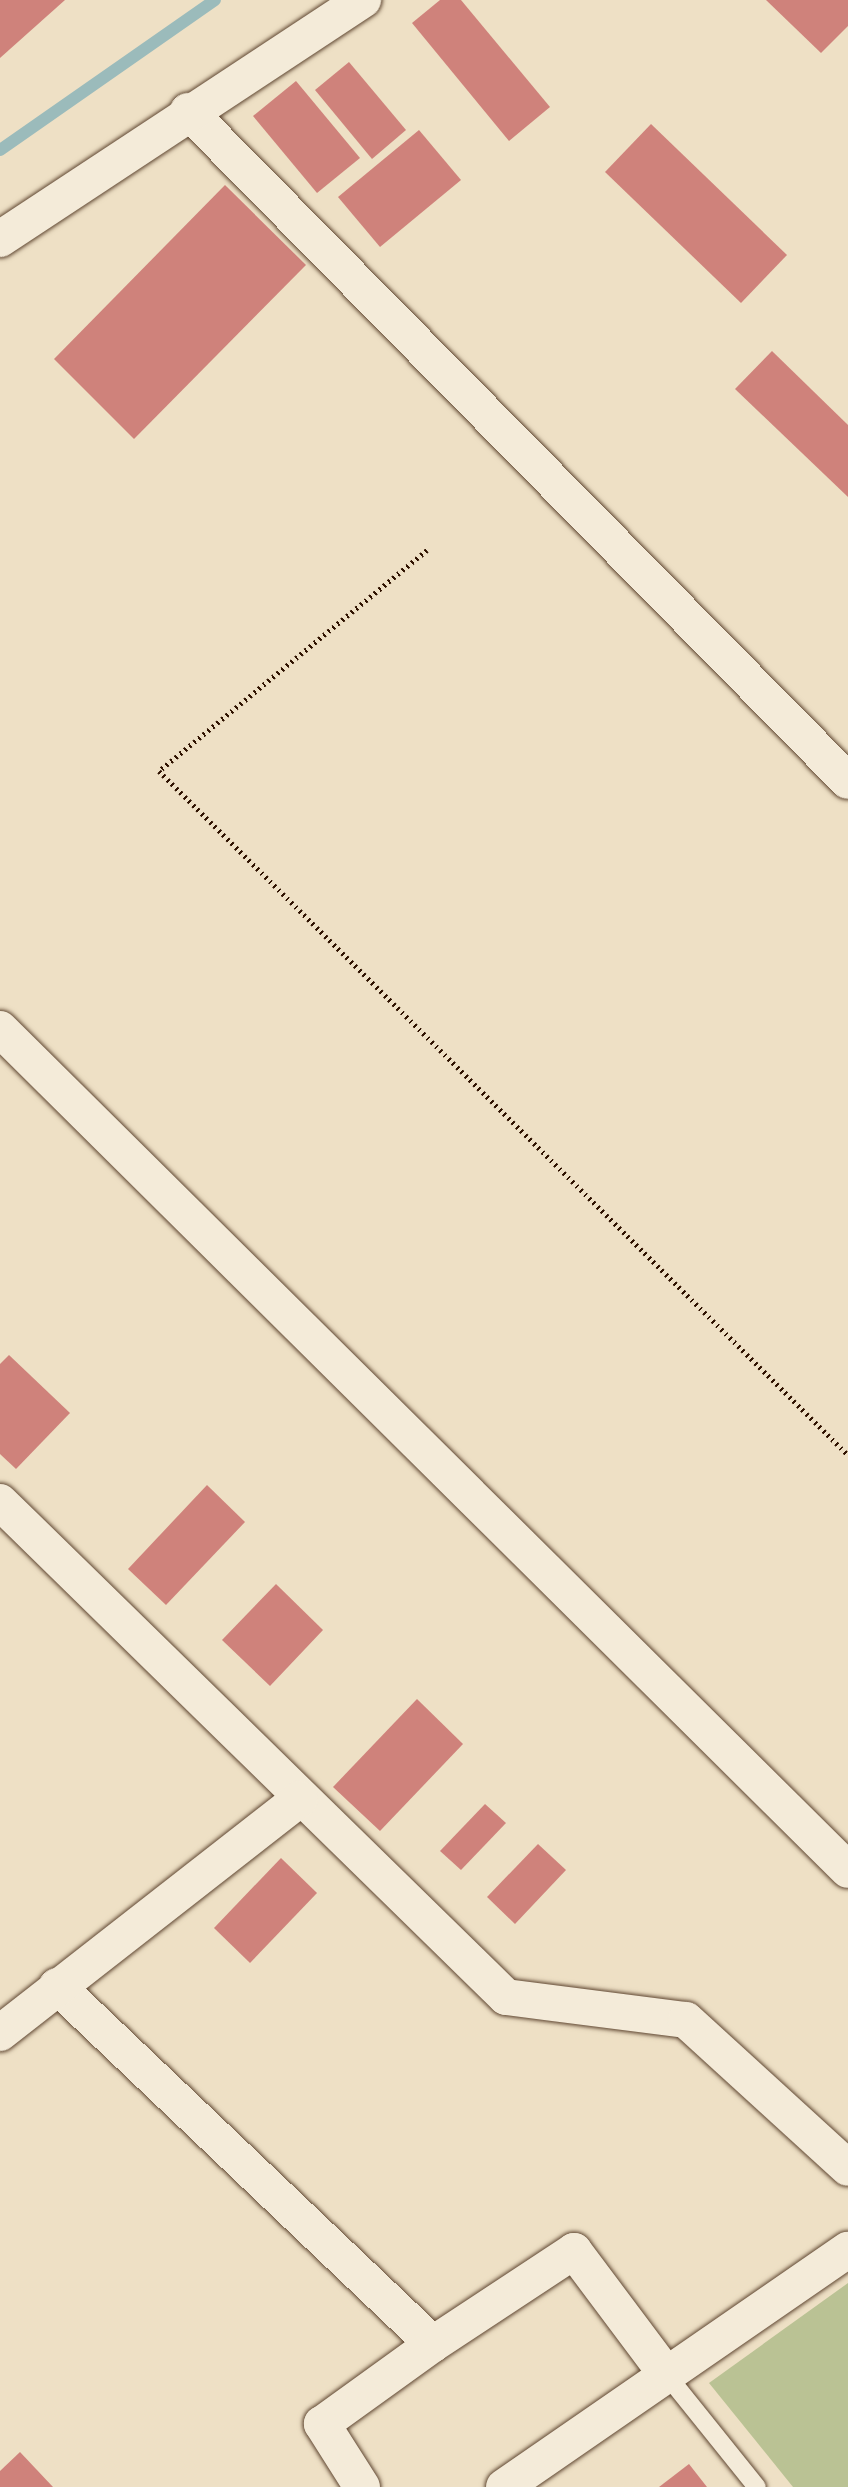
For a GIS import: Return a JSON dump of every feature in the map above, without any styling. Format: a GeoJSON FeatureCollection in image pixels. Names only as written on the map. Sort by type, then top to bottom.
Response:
{"type":"FeatureCollection","features":[{"type":"Feature","properties":{"kind":"street"},"geometry":{"type":"LineString","coordinates":[[0,239],[188,111],[363,0]]}},
{"type":"Feature","properties":{"kind":"street"},"geometry":{"type":"LineString","coordinates":[[188,111],[848,781]]}},
{"type":"Feature","properties":{"kind":"street"},"geometry":{"type":"LineString","coordinates":[[0,1029],[848,1870]]}},
{"type":"Feature","properties":{"kind":"street"},"geometry":{"type":"LineString","coordinates":[[0,1502],[300,1799],[506,1997],[686,2020],[848,2168]]}},
{"type":"Feature","properties":{"kind":"street"},"geometry":{"type":"LineString","coordinates":[[0,2033],[300,1799]]}},
{"type":"Feature","properties":{"kind":"street"},"geometry":{"type":"LineString","coordinates":[[57,1986],[433,2344]]}},
{"type":"Feature","properties":{"kind":"street"},"geometry":{"type":"LineString","coordinates":[[504,2487],[848,2250]]}},
{"type":"Feature","properties":{"kind":"street"},"geometry":{"type":"LineString","coordinates":[[362,2487],[322,2424],[433,2344],[574,2251],[666,2374]]}},
{"type":"Feature","properties":{"kind":"lane"},"geometry":{"type":"LineString","coordinates":[[666,2374],[757,2487]]}},
{"type":"Feature","properties":{"kind":"path"},"geometry":{"type":"LineString","coordinates":[[427,550],[159,771],[848,1455]]}},
{"type":"Feature","properties":{"kind":"green space"},"geometry":{"type":"Polygon","coordinates":[[[848,2283],[848,2487],[793,2487],[709,2383],[848,2283]]]}},
{"type":"Feature","properties":{"kind":"building"},"geometry":{"type":"Polygon","coordinates":[[[0,0],[65,0],[0,58],[0,0]]]}},
{"type":"Feature","properties":{"kind":"building"},"geometry":{"type":"Polygon","coordinates":[[[440,0],[461,0],[550,107],[509,141],[412,23],[440,0]]]}},
{"type":"Feature","properties":{"kind":"building"},"geometry":{"type":"Polygon","coordinates":[[[766,0],[848,0],[848,26],[821,53],[766,0]]]}},
{"type":"Feature","properties":{"kind":"building"},"geometry":{"type":"Polygon","coordinates":[[[349,62],[406,130],[372,159],[315,90],[349,62]]]}},
{"type":"Feature","properties":{"kind":"building"},"geometry":{"type":"Polygon","coordinates":[[[296,81],[360,158],[317,193],[253,116],[296,81]]]}},
{"type":"Feature","properties":{"kind":"building"},"geometry":{"type":"Polygon","coordinates":[[[651,124],[787,255],[741,303],[605,172],[651,124]]]}},
{"type":"Feature","properties":{"kind":"building"},"geometry":{"type":"Polygon","coordinates":[[[419,130],[461,180],[380,247],[338,197],[419,130]]]}},
{"type":"Feature","properties":{"kind":"building"},"geometry":{"type":"Polygon","coordinates":[[[225,185],[306,265],[134,439],[54,359],[225,185]]]}},
{"type":"Feature","properties":{"kind":"building"},"geometry":{"type":"Polygon","coordinates":[[[772,351],[848,425],[848,497],[735,389],[772,351]]]}},
{"type":"Feature","properties":{"kind":"building"},"geometry":{"type":"Polygon","coordinates":[[[9,1355],[70,1413],[16,1469],[0,1454],[0,1364],[9,1355]]]}},
{"type":"Feature","properties":{"kind":"building"},"geometry":{"type":"Polygon","coordinates":[[[207,1485],[245,1522],[166,1605],[128,1569],[207,1485]]]}},
{"type":"Feature","properties":{"kind":"building"},"geometry":{"type":"Polygon","coordinates":[[[276,1584],[323,1630],[270,1686],[222,1640],[276,1584]]]}},
{"type":"Feature","properties":{"kind":"building"},"geometry":{"type":"Polygon","coordinates":[[[417,1699],[463,1744],[380,1831],[333,1787],[417,1699]]]}},
{"type":"Feature","properties":{"kind":"building"},"geometry":{"type":"Polygon","coordinates":[[[485,1804],[506,1823],[461,1870],[440,1851],[485,1804]]]}},
{"type":"Feature","properties":{"kind":"building"},"geometry":{"type":"Polygon","coordinates":[[[538,1844],[566,1870],[515,1924],[487,1897],[538,1844]]]}},
{"type":"Feature","properties":{"kind":"building"},"geometry":{"type":"Polygon","coordinates":[[[281,1858],[317,1893],[250,1963],[214,1928],[281,1858]]]}},
{"type":"Feature","properties":{"kind":"building"},"geometry":{"type":"Polygon","coordinates":[[[20,2452],[53,2487],[0,2487],[0,2471],[20,2452]]]}},
{"type":"Feature","properties":{"kind":"building"},"geometry":{"type":"Polygon","coordinates":[[[689,2464],[707,2487],[659,2487],[689,2464]]]}},
{"type":"Feature","properties":{"kind":"waterway"},"geometry":{"type":"LineString","coordinates":[[0,150],[215,0]]}}]}
